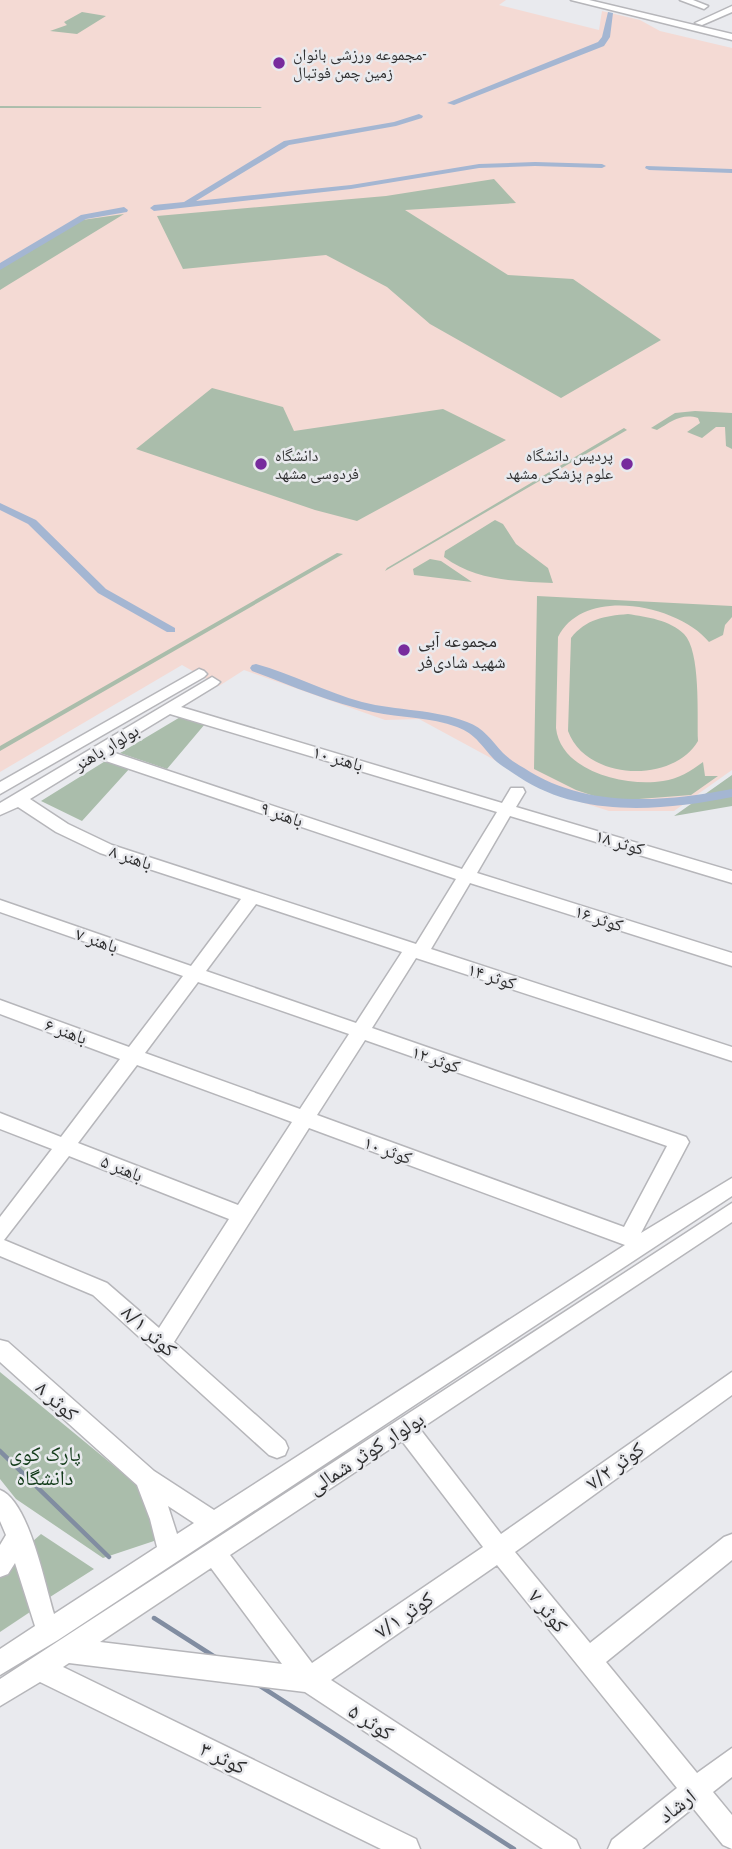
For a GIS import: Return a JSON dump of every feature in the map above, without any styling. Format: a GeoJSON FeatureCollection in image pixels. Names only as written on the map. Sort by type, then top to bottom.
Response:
{"type":"FeatureCollection","features":[{"type":"Feature","properties":{"kind":"main road"},"geometry":{"type":"LineString","coordinates":[[576,0],[732,31]]}},
{"type":"Feature","properties":{"kind":"main road"},"geometry":{"type":"LineString","coordinates":[[604,0],[732,37]]}},
{"type":"Feature","properties":{"kind":"street"},"geometry":{"type":"LineString","coordinates":[[684,0],[704,6]]}},
{"type":"Feature","properties":{"kind":"street"},"geometry":{"type":"LineString","coordinates":[[699,23],[732,9]]}},
{"type":"Feature","properties":{"kind":"street"},"geometry":{"type":"LineString","coordinates":[[719,15],[732,18]]}},
{"type":"Feature","properties":{"kind":"street","name":"بولوار باهنر"},"geometry":{"type":"LineString","coordinates":[[0,789],[202,681],[169,709],[0,810]]}},
{"type":"Feature","properties":{"kind":"street","name":"باهنر ۱۰"},"geometry":{"type":"LineString","coordinates":[[169,709],[507,808]]}},
{"type":"Feature","properties":{"kind":"street","name":"باهنر ۹"},"geometry":{"type":"LineString","coordinates":[[98,753],[466,876]]}},
{"type":"Feature","properties":{"kind":"street"},"geometry":{"type":"LineString","coordinates":[[162,1342],[360,1033],[466,876],[517,792]]}},
{"type":"Feature","properties":{"kind":"street","name":"باهنر ۸"},"geometry":{"type":"LineString","coordinates":[[18,799],[62,828],[106,849],[252,897]]}},
{"type":"Feature","properties":{"kind":"street","name":"کوثر ۱۸"},"geometry":{"type":"LineString","coordinates":[[507,808],[732,877]]}},
{"type":"Feature","properties":{"kind":"street","name":"کوثر ۱۶"},"geometry":{"type":"LineString","coordinates":[[466,876],[732,960]]}},
{"type":"Feature","properties":{"kind":"street"},"geometry":{"type":"LineString","coordinates":[[0,1233],[252,897]]}},
{"type":"Feature","properties":{"kind":"street","name":"کوثر ۱۴"},"geometry":{"type":"LineString","coordinates":[[252,897],[732,1054]]}},
{"type":"Feature","properties":{"kind":"street","name":"باهنر ۷"},"geometry":{"type":"LineString","coordinates":[[0,906],[194,973]]}},
{"type":"Feature","properties":{"kind":"street","name":"کوثر ۱۲"},"geometry":{"type":"LineString","coordinates":[[194,973],[679,1142],[637,1240]]}},
{"type":"Feature","properties":{"kind":"street","name":"باهنر ۶"},"geometry":{"type":"LineString","coordinates":[[0,1007],[133,1055]]}},
{"type":"Feature","properties":{"kind":"street","name":"کوثر ۱۰"},"geometry":{"type":"LineString","coordinates":[[133,1055],[637,1240]]}},
{"type":"Feature","properties":{"kind":"street","name":"باهنر ۵"},"geometry":{"type":"LineString","coordinates":[[0,1121],[243,1216]]}},
{"type":"Feature","properties":{"kind":"street","name":"بولوار کوثر شمالی"},"geometry":{"type":"LineString","coordinates":[[0,1694],[405,1427],[717,1213],[732,1186]]}},
{"type":"Feature","properties":{"kind":"street","name":"بولوار کوثر شمالی"},"geometry":{"type":"LineString","coordinates":[[0,1663],[170,1553],[637,1240],[717,1213]]}},
{"type":"Feature","properties":{"kind":"street","name":"کوثر ۸/۱"},"geometry":{"type":"LineString","coordinates":[[0,1247],[100,1289],[277,1448]]}},
{"type":"Feature","properties":{"kind":"street","name":"کوثر ۸"},"geometry":{"type":"LineString","coordinates":[[0,1349],[146,1478],[214,1523]]}},
{"type":"Feature","properties":{"kind":"street","name":"کوثر ۷/۲"},"geometry":{"type":"LineString","coordinates":[[499,1550],[732,1382]]}},
{"type":"Feature","properties":{"kind":"street","name":"کوثر ۷"},"geometry":{"type":"LineString","coordinates":[[405,1427],[499,1550],[732,1836]]}},
{"type":"Feature","properties":{"kind":"street","name":"کوثر ۸"},"geometry":{"type":"LineString","coordinates":[[146,1478],[162,1519],[170,1553]]}},
{"type":"Feature","properties":{"kind":"street"},"geometry":{"type":"LineString","coordinates":[[0,1566],[10,1518]]}},
{"type":"Feature","properties":{"kind":"street"},"geometry":{"type":"LineString","coordinates":[[10,1518],[49,1632]]}},
{"type":"Feature","properties":{"kind":"street"},"geometry":{"type":"LineString","coordinates":[[588,1660],[732,1545]]}},
{"type":"Feature","properties":{"kind":"street","name":"کوثر ۷/۱"},"geometry":{"type":"LineString","coordinates":[[309,1680],[499,1550]]}},
{"type":"Feature","properties":{"kind":"street","name":"کوثر ۵"},"geometry":{"type":"LineString","coordinates":[[214,1553],[309,1680],[567,1849]]}},
{"type":"Feature","properties":{"kind":"street"},"geometry":{"type":"LineString","coordinates":[[66,1650],[309,1680]]}},
{"type":"Feature","properties":{"kind":"street","name":"کوثر ۳"},"geometry":{"type":"LineString","coordinates":[[40,1668],[407,1848]]}},
{"type":"Feature","properties":{"kind":"street","name":"ارشاد"},"geometry":{"type":"LineString","coordinates":[[621,1849],[732,1761]]}},
{"type":"Feature","properties":{"kind":"shaded area","name":"دانشگاه فردوسی مشهد"},"geometry":{"type":"Polygon","coordinates":[[[0,0],[506,0],[499,5],[599,30],[602,11],[640,20],[660,31],[732,48],[732,770],[674,811],[609,811],[559,795],[419,719],[385,720],[244,670],[219,686],[182,665],[0,772],[0,0]]]}},
{"type":"Feature","properties":{"kind":"green space"},"geometry":{"type":"Polygon","coordinates":[[[82,12],[106,16],[77,34],[50,31],[67,25],[64,22],[82,12]]]}},
{"type":"Feature","properties":{"kind":"green space"},"geometry":{"type":"Polygon","coordinates":[[[260,107],[262,108],[0,108],[260,107]]]}},
{"type":"Feature","properties":{"kind":"green space"},"geometry":{"type":"Polygon","coordinates":[[[494,179],[516,203],[405,210],[508,275],[573,279],[661,340],[561,398],[430,324],[387,287],[326,255],[183,269],[157,216],[386,196],[494,179]]]}},
{"type":"Feature","properties":{"kind":"green space"},"geometry":{"type":"Polygon","coordinates":[[[124,214],[0,290],[0,269],[82,220],[124,214]]]}},
{"type":"Feature","properties":{"kind":"green space"},"geometry":{"type":"Polygon","coordinates":[[[212,388],[283,407],[294,431],[443,409],[506,440],[357,521],[315,510],[136,449],[212,388]]]}},
{"type":"Feature","properties":{"kind":"green space"},"geometry":{"type":"Polygon","coordinates":[[[675,413],[732,413],[732,449],[726,446],[725,427],[716,427],[702,438],[687,432],[700,423],[698,418],[681,417],[657,430],[651,428],[675,413]]]}},
{"type":"Feature","properties":{"kind":"green space"},"geometry":{"type":"Polygon","coordinates":[[[624,428],[627,430],[385,571],[387,568],[624,428]]]}},
{"type":"Feature","properties":{"kind":"green space"},"geometry":{"type":"Polygon","coordinates":[[[495,520],[503,524],[516,544],[548,568],[553,583],[483,575],[456,565],[444,557],[445,551],[495,520]]]}},
{"type":"Feature","properties":{"kind":"green space"},"geometry":{"type":"Polygon","coordinates":[[[337,553],[343,554],[0,751],[0,746],[337,553]]]}},
{"type":"Feature","properties":{"kind":"green space"},"geometry":{"type":"Polygon","coordinates":[[[430,559],[441,561],[472,582],[414,575],[413,569],[430,559]]]}},
{"type":"Feature","properties":{"kind":"green space"},"geometry":{"type":"Polygon","coordinates":[[[537,596],[732,606],[732,617],[725,625],[723,635],[709,642],[695,629],[676,618],[655,610],[632,606],[609,606],[588,611],[571,621],[558,637],[556,728],[561,743],[570,756],[597,773],[631,781],[669,780],[703,762],[705,776],[718,776],[691,795],[626,800],[600,798],[576,790],[534,769],[537,596]]]}},
{"type":"Feature","properties":{"kind":"green space"},"geometry":{"type":"Polygon","coordinates":[[[628,614],[658,620],[678,629],[689,642],[696,669],[698,741],[686,755],[670,765],[651,770],[630,771],[592,760],[578,748],[568,731],[571,638],[596,620],[628,614]]]}},
{"type":"Feature","properties":{"kind":"green space"},"geometry":{"type":"Polygon","coordinates":[[[182,716],[205,724],[167,769],[120,753],[182,716]]]}},
{"type":"Feature","properties":{"kind":"green space"},"geometry":{"type":"Polygon","coordinates":[[[107,760],[130,768],[82,821],[41,801],[107,760]]]}},
{"type":"Feature","properties":{"kind":"green space"},"geometry":{"type":"Polygon","coordinates":[[[732,775],[732,806],[674,816],[732,775]]]}},
{"type":"Feature","properties":{"kind":"green space","name":"پارک کوی دانشگاه"},"geometry":{"type":"Polygon","coordinates":[[[0,1372],[147,1493],[157,1540],[103,1558],[16,1499],[0,1479],[0,1372]]]}},
{"type":"Feature","properties":{"kind":"green space"},"geometry":{"type":"Polygon","coordinates":[[[41,1534],[94,1569],[50,1597],[32,1542],[41,1534]]]}},
{"type":"Feature","properties":{"kind":"green space"},"geometry":{"type":"Polygon","coordinates":[[[15,1564],[30,1612],[0,1632],[0,1578],[15,1564]]]}},
{"type":"Feature","properties":{"kind":"waterway"},"geometry":{"type":"LineString","coordinates":[[451,103],[601,44],[606,37],[610,13]]}},
{"type":"Feature","properties":{"kind":"waterway"},"geometry":{"type":"LineString","coordinates":[[188,202],[287,143],[396,124],[419,116]]}},
{"type":"Feature","properties":{"kind":"waterway"},"geometry":{"type":"LineString","coordinates":[[154,208],[351,187],[479,166],[602,166]]}},
{"type":"Feature","properties":{"kind":"waterway"},"geometry":{"type":"LineString","coordinates":[[649,168],[732,171]]}},
{"type":"Feature","properties":{"kind":"waterway"},"geometry":{"type":"LineString","coordinates":[[0,267],[84,217],[124,210]]}},
{"type":"Feature","properties":{"kind":"waterway"},"geometry":{"type":"LineString","coordinates":[[0,506],[32,522],[102,591],[171,630]]}},
{"type":"Feature","properties":{"kind":"waterway"},"geometry":{"type":"LineString","coordinates":[[256,668],[357,704],[438,717],[463,724],[487,740],[500,758],[530,778],[556,790],[585,798],[643,804],[703,799],[732,793]]}},
{"type":"Feature","properties":{"kind":"waterway"},"geometry":{"type":"LineString","coordinates":[[0,1451],[109,1557]]}},
{"type":"Feature","properties":{"kind":"waterway"},"geometry":{"type":"LineString","coordinates":[[154,1618],[215,1657]]}},
{"type":"Feature","properties":{"kind":"waterway"},"geometry":{"type":"LineString","coordinates":[[257,1684],[514,1849]]}},
{"type":"Feature","properties":{"kind":"place","name":"مجموعه ورزشی بانوان- زمین چمن فوتبال"},"geometry":{"type":"Point","coordinates":[279,63]}},
{"type":"Feature","properties":{"kind":"place","name":"دانشگاه فردوسی مشهد"},"geometry":{"type":"Point","coordinates":[261,464]}},
{"type":"Feature","properties":{"kind":"place","name":"پردیس دانشگاه علوم پزشکی مشهد"},"geometry":{"type":"Point","coordinates":[627,464]}},
{"type":"Feature","properties":{"kind":"place","name":"مجموعه آبی شهید شادی‌فر"},"geometry":{"type":"Point","coordinates":[404,650]}}]}
